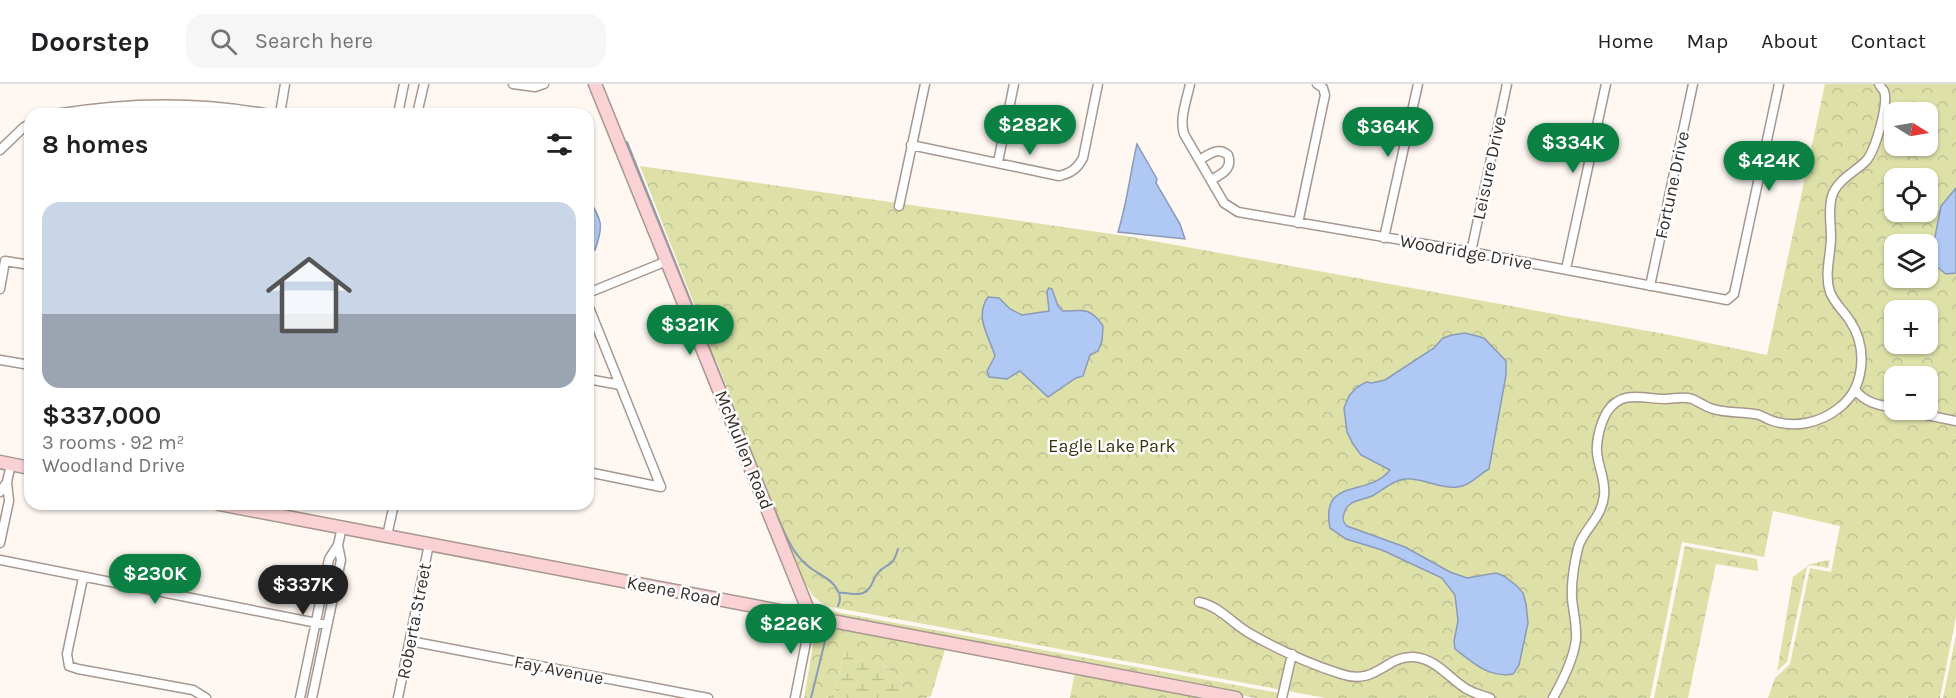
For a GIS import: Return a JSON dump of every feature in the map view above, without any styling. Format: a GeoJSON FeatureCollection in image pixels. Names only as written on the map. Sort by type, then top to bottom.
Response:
{"type":"FeatureCollection","features":[{"type":"Feature","properties":{"kind":"main road","name":"McMullen Road"},"geometry":{"type":"LineString","coordinates":[[595,84],[812,617]]}},
{"type":"Feature","properties":{"kind":"main road"},"geometry":{"type":"LineString","coordinates":[[5,463],[24,467]]}},
{"type":"Feature","properties":{"kind":"main road","name":"Keene Road"},"geometry":{"type":"LineString","coordinates":[[251,510],[1236,698]]}},
{"type":"Feature","properties":{"kind":"street"},"geometry":{"type":"LineString","coordinates":[[281,108],[285,84]]}},
{"type":"Feature","properties":{"kind":"street"},"geometry":{"type":"LineString","coordinates":[[399,108],[404,84]]}},
{"type":"Feature","properties":{"kind":"street"},"geometry":{"type":"LineString","coordinates":[[418,108],[424,84]]}},
{"type":"Feature","properties":{"kind":"street"},"geometry":{"type":"LineString","coordinates":[[513,84],[535,87],[544,84]]}},
{"type":"Feature","properties":{"kind":"street"},"geometry":{"type":"LineString","coordinates":[[899,206],[925,84]]}},
{"type":"Feature","properties":{"kind":"street"},"geometry":{"type":"LineString","coordinates":[[998,162],[1014,84]]}},
{"type":"Feature","properties":{"kind":"street"},"geometry":{"type":"LineString","coordinates":[[912,145],[1059,176],[1069,174],[1078,168],[1083,158],[1098,84]]}},
{"type":"Feature","properties":{"kind":"street","name":"Woodridge Drive"},"geometry":{"type":"LineString","coordinates":[[1190,84],[1182,128],[1224,203],[1238,212],[1566,269],[1727,300],[1734,294],[1779,84]]}},
{"type":"Feature","properties":{"kind":"street"},"geometry":{"type":"LineString","coordinates":[[1298,223],[1325,95],[1323,88],[1317,84]]}},
{"type":"Feature","properties":{"kind":"street"},"geometry":{"type":"LineString","coordinates":[[1384,238],[1418,84]]}},
{"type":"Feature","properties":{"kind":"street","name":"Leisure Drive"},"geometry":{"type":"LineString","coordinates":[[1471,252],[1507,84]]}},
{"type":"Feature","properties":{"kind":"street"},"geometry":{"type":"LineString","coordinates":[[1566,269],[1606,84]]}},
{"type":"Feature","properties":{"kind":"street","name":"Fortune Drive"},"geometry":{"type":"LineString","coordinates":[[1650,286],[1693,84]]}},
{"type":"Feature","properties":{"kind":"street"},"geometry":{"type":"LineString","coordinates":[[1553,698],[1576,642],[1572,582],[1579,545],[1603,504],[1604,480],[1596,449],[1602,422],[1610,407],[1640,395],[1662,399],[1683,398],[1692,399],[1711,409],[1736,414],[1754,414],[1771,421],[1802,424],[1814,422],[1838,409],[1855,390],[1862,359],[1859,338],[1851,322],[1834,301],[1828,284],[1831,200],[1836,188],[1856,167],[1868,159],[1874,147],[1884,110],[1884,91],[1879,84]]}},
{"type":"Feature","properties":{"kind":"street"},"geometry":{"type":"LineString","coordinates":[[114,108],[182,105],[221,108]]}},
{"type":"Feature","properties":{"kind":"street"},"geometry":{"type":"LineString","coordinates":[[0,150],[24,128]]}},
{"type":"Feature","properties":{"kind":"street"},"geometry":{"type":"LineString","coordinates":[[1199,160],[1214,152],[1220,151],[1228,155],[1230,163],[1227,171],[1211,180]]}},
{"type":"Feature","properties":{"kind":"street"},"geometry":{"type":"LineString","coordinates":[[0,290],[5,261],[24,264]]}},
{"type":"Feature","properties":{"kind":"street"},"geometry":{"type":"LineString","coordinates":[[594,291],[667,261]]}},
{"type":"Feature","properties":{"kind":"street"},"geometry":{"type":"LineString","coordinates":[[594,320],[661,487],[594,473]]}},
{"type":"Feature","properties":{"kind":"street"},"geometry":{"type":"LineString","coordinates":[[0,360],[24,364]]}},
{"type":"Feature","properties":{"kind":"street"},"geometry":{"type":"LineString","coordinates":[[594,380],[620,385]]}},
{"type":"Feature","properties":{"kind":"street"},"geometry":{"type":"LineString","coordinates":[[1855,390],[1862,399],[1884,406]]}},
{"type":"Feature","properties":{"kind":"street"},"geometry":{"type":"LineString","coordinates":[[1938,417],[1956,420]]}},
{"type":"Feature","properties":{"kind":"street"},"geometry":{"type":"LineString","coordinates":[[0,543],[9,501],[5,463]]}},
{"type":"Feature","properties":{"kind":"street"},"geometry":{"type":"LineString","coordinates":[[0,492],[7,482]]}},
{"type":"Feature","properties":{"kind":"street"},"geometry":{"type":"LineString","coordinates":[[387,536],[393,510]]}},
{"type":"Feature","properties":{"kind":"street"},"geometry":{"type":"LineString","coordinates":[[312,698],[340,560],[338,545],[342,527]]}},
{"type":"Feature","properties":{"kind":"street","name":"Roberta Street"},"geometry":{"type":"LineString","coordinates":[[398,698],[429,544]]}},
{"type":"Feature","properties":{"kind":"street"},"geometry":{"type":"LineString","coordinates":[[300,698],[329,559],[338,545]]}},
{"type":"Feature","properties":{"kind":"street"},"geometry":{"type":"LineString","coordinates":[[0,560],[327,625]]}},
{"type":"Feature","properties":{"kind":"street"},"geometry":{"type":"LineString","coordinates":[[83,578],[68,654],[69,666],[193,690],[206,698]]}},
{"type":"Feature","properties":{"kind":"street"},"geometry":{"type":"LineString","coordinates":[[1199,602],[1210,604],[1249,633],[1342,675],[1354,677],[1371,675],[1401,659],[1418,658],[1430,661],[1465,688],[1490,698]]}},
{"type":"Feature","properties":{"kind":"street"},"geometry":{"type":"LineString","coordinates":[[795,698],[812,617]]}},
{"type":"Feature","properties":{"kind":"street","name":"Fay Avenue"},"geometry":{"type":"LineString","coordinates":[[410,641],[708,698]]}},
{"type":"Feature","properties":{"kind":"street"},"geometry":{"type":"LineString","coordinates":[[1282,698],[1292,654]]}},
{"type":"Feature","properties":{"kind":"green space","name":"Eagle Lake Park"},"geometry":{"type":"Polygon","coordinates":[[[1825,84],[1956,84],[1956,617],[1940,698],[1768,698],[1775,678],[1790,664],[1810,568],[1831,572],[1840,526],[1773,511],[1764,557],[1682,542],[1650,698],[1326,698],[826,606],[813,596],[800,575],[716,360],[712,356],[709,342],[640,166],[1126,236],[1670,335],[1767,355],[1825,84]]]}},
{"type":"Feature","properties":{"kind":"green space"},"geometry":{"type":"Polygon","coordinates":[[[1685,546],[1757,559],[1758,571],[1716,564],[1688,698],[1654,698],[1685,546]]]}},
{"type":"Feature","properties":{"kind":"green space"},"geometry":{"type":"Polygon","coordinates":[[[1830,560],[1828,568],[1811,565],[1807,567],[1787,662],[1777,671],[1793,577],[1810,564],[1830,560]]]}},
{"type":"Feature","properties":{"kind":"green space"},"geometry":{"type":"Polygon","coordinates":[[[817,603],[825,609],[841,613],[1279,693],[1278,698],[1255,698],[819,615],[820,608],[817,603]]]}},
{"type":"Feature","properties":{"kind":"green space"},"geometry":{"type":"Polygon","coordinates":[[[817,622],[946,646],[931,696],[903,698],[903,683],[882,664],[844,651],[834,698],[804,698],[817,622]]]}},
{"type":"Feature","properties":{"kind":"green space"},"geometry":{"type":"Polygon","coordinates":[[[1956,635],[1956,698],[1943,698],[1956,635]]]}},
{"type":"Feature","properties":{"kind":"green space"},"geometry":{"type":"Polygon","coordinates":[[[853,647],[882,664],[903,683],[903,698],[834,698],[844,651],[853,647]]]}},
{"type":"Feature","properties":{"kind":"green space"},"geometry":{"type":"Polygon","coordinates":[[[1075,671],[1216,698],[1070,698],[1075,671]]]}},
{"type":"Feature","properties":{"kind":"water"},"geometry":{"type":"Polygon","coordinates":[[[1137,144],[1180,224],[1185,239],[1118,232],[1137,144]]]}},
{"type":"Feature","properties":{"kind":"water"},"geometry":{"type":"Polygon","coordinates":[[[1956,188],[1956,273],[1946,274],[1938,268],[1938,234],[1936,234],[1941,206],[1956,188]]]}},
{"type":"Feature","properties":{"kind":"water"},"geometry":{"type":"Polygon","coordinates":[[[594,208],[600,223],[600,234],[595,250],[594,208]]]}},
{"type":"Feature","properties":{"kind":"water"},"geometry":{"type":"Polygon","coordinates":[[[1049,288],[1052,289],[1058,306],[1063,311],[1090,312],[1103,326],[1102,341],[1098,351],[1090,355],[1083,376],[1076,378],[1048,397],[1020,371],[1007,379],[989,377],[987,371],[995,356],[984,327],[982,312],[988,297],[999,298],[1010,309],[1022,315],[1049,311],[1047,291],[1049,288]]]}},
{"type":"Feature","properties":{"kind":"water"},"geometry":{"type":"Polygon","coordinates":[[[1465,333],[1484,338],[1506,361],[1506,375],[1489,469],[1470,482],[1457,487],[1446,487],[1417,480],[1401,480],[1374,495],[1352,503],[1346,509],[1343,519],[1347,526],[1405,547],[1450,572],[1467,578],[1496,573],[1517,586],[1523,593],[1528,623],[1519,665],[1513,674],[1489,672],[1455,649],[1454,641],[1458,621],[1455,595],[1442,578],[1382,550],[1346,539],[1330,528],[1329,512],[1332,501],[1339,494],[1370,484],[1390,470],[1361,455],[1353,444],[1347,432],[1344,408],[1349,396],[1366,382],[1385,380],[1434,348],[1443,338],[1465,333]]]}},
{"type":"Feature","properties":{"kind":"waterway"},"geometry":{"type":"LineString","coordinates":[[627,142],[755,462]]}},
{"type":"Feature","properties":{"kind":"waterway"},"geometry":{"type":"LineString","coordinates":[[773,506],[796,554],[837,589],[840,598],[838,606]]}},
{"type":"Feature","properties":{"kind":"waterway"},"geometry":{"type":"LineString","coordinates":[[839,593],[857,594],[866,591],[880,570],[891,563],[898,549]]}},
{"type":"Feature","properties":{"kind":"waterway"},"geometry":{"type":"LineString","coordinates":[[811,698],[826,637]]}}]}
